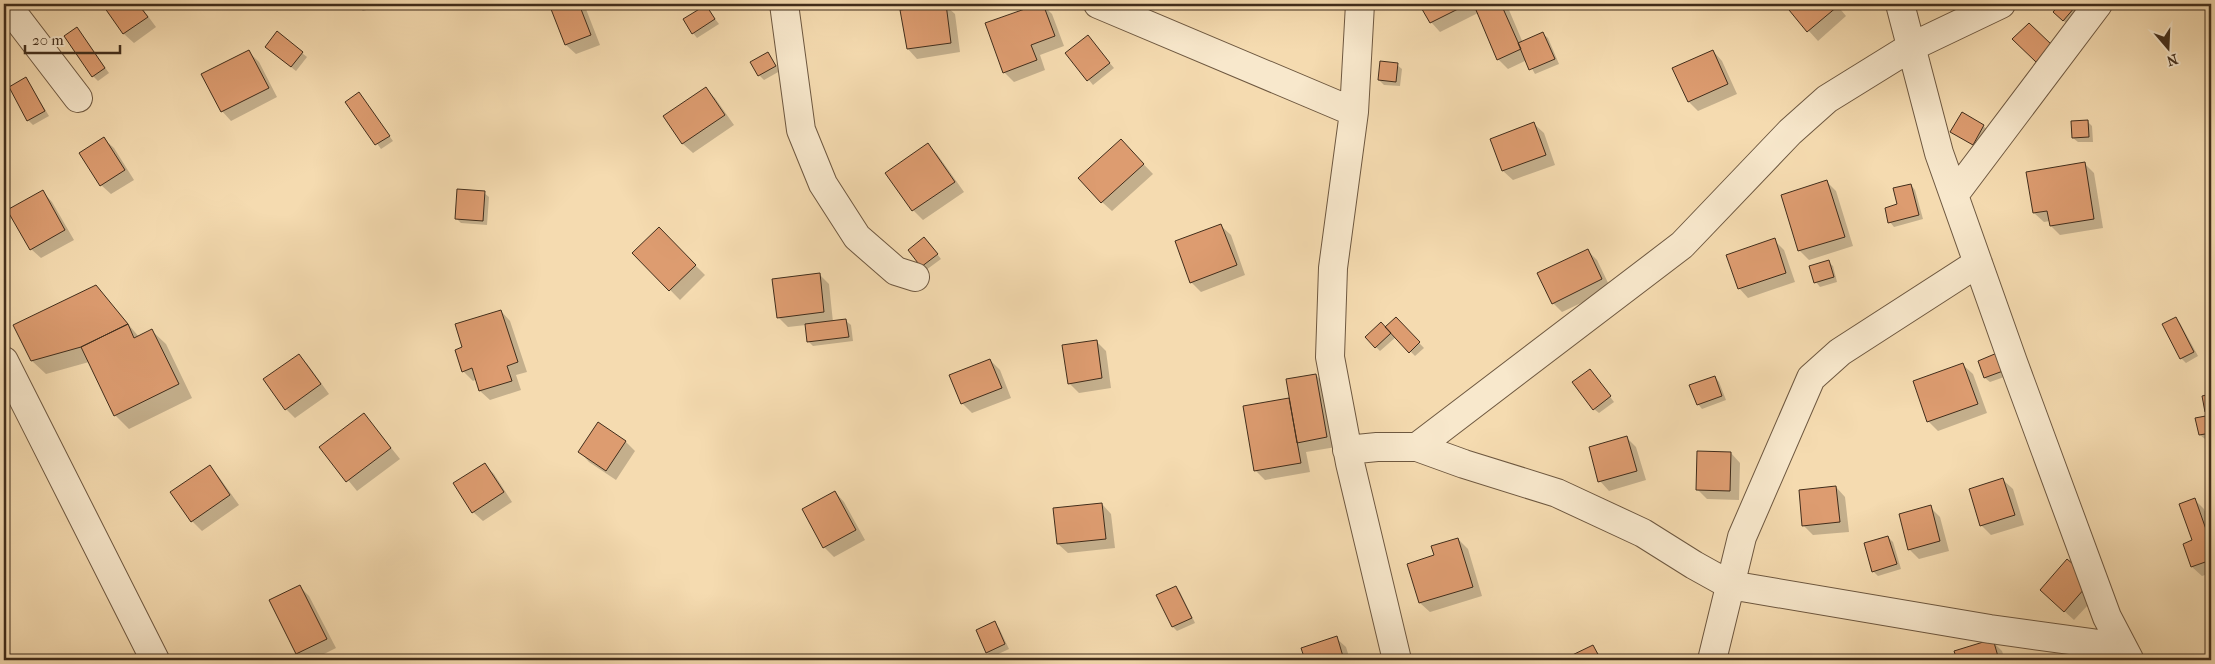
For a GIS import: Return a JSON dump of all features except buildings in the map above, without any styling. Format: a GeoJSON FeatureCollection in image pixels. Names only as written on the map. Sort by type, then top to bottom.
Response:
{"type":"FeatureCollection","features":[{"type":"Feature","properties":{"kind":"street"},"geometry":{"type":"LineString","coordinates":[[6,4],[78,98]]}},
{"type":"Feature","properties":{"kind":"street"},"geometry":{"type":"LineString","coordinates":[[784,4],[801,130],[823,184],[857,237],[896,271],[915,277]]}},
{"type":"Feature","properties":{"kind":"street"},"geometry":{"type":"LineString","coordinates":[[1360,4],[1354,112],[1333,268],[1330,357],[1347,450],[1397,660]]}},
{"type":"Feature","properties":{"kind":"street"},"geometry":{"type":"LineString","coordinates":[[1900,4],[1939,153],[2107,617],[2125,653]]}},
{"type":"Feature","properties":{"kind":"street"},"geometry":{"type":"LineString","coordinates":[[1417,446],[1682,245],[1790,132],[1827,99],[1911,47],[2001,4]]}},
{"type":"Feature","properties":{"kind":"street"},"geometry":{"type":"LineString","coordinates":[[1954,195],[2098,4]]}},
{"type":"Feature","properties":{"kind":"street"},"geometry":{"type":"LineString","coordinates":[[1110,6],[1354,112]]}},
{"type":"Feature","properties":{"kind":"street"},"geometry":{"type":"LineString","coordinates":[[1712,660],[1742,537],[1811,378],[1840,352],[1978,263]]}},
{"type":"Feature","properties":{"kind":"street"},"geometry":{"type":"LineString","coordinates":[[4,361],[155,660]]}},
{"type":"Feature","properties":{"kind":"street"},"geometry":{"type":"LineString","coordinates":[[1347,450],[1417,446],[1464,464],[1557,493],[1642,532],[1730,585],[2125,653]]}}]}
